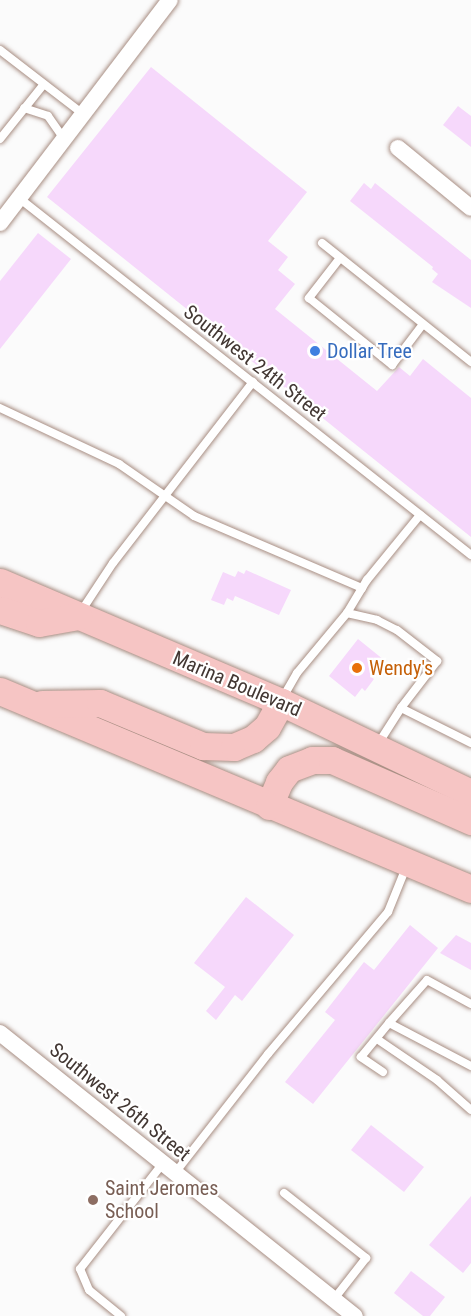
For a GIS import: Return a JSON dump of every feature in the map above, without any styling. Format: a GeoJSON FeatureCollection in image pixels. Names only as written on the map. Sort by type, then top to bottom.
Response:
{"type":"FeatureCollection","features":[{"type":"Feature","properties":{"kind":"main road","name":"Marina Boulevard"},"geometry":{"type":"LineString","coordinates":[[0,582],[281,702],[471,792]]}},
{"type":"Feature","properties":{"kind":"main road"},"geometry":{"type":"LineString","coordinates":[[0,610],[39,622],[78,616]]}},
{"type":"Feature","properties":{"kind":"main road"},"geometry":{"type":"LineString","coordinates":[[0,691],[471,889]]}},
{"type":"Feature","properties":{"kind":"main road"},"geometry":{"type":"LineString","coordinates":[[32,705],[100,703],[203,746],[234,747],[253,739],[267,727],[281,702]]}},
{"type":"Feature","properties":{"kind":"main road"},"geometry":{"type":"LineString","coordinates":[[269,806],[279,782],[290,769],[304,762],[324,759],[342,762],[471,821]]}},
{"type":"Feature","properties":{"kind":"street"},"geometry":{"type":"LineString","coordinates":[[0,223],[170,0]]}},
{"type":"Feature","properties":{"kind":"street"},"geometry":{"type":"LineString","coordinates":[[398,148],[471,208]]}},
{"type":"Feature","properties":{"kind":"street","name":"Southwest 26th Street"},"geometry":{"type":"LineString","coordinates":[[0,1033],[355,1316]]}},
{"type":"Feature","properties":{"kind":"lane"},"geometry":{"type":"LineString","coordinates":[[0,50],[83,114]]}},
{"type":"Feature","properties":{"kind":"lane"},"geometry":{"type":"LineString","coordinates":[[0,139],[44,84]]}},
{"type":"Feature","properties":{"kind":"lane"},"geometry":{"type":"LineString","coordinates":[[24,108],[48,116],[64,139]]}},
{"type":"Feature","properties":{"kind":"lane","name":"Southwest 24th Street"},"geometry":{"type":"LineString","coordinates":[[19,198],[471,555]]}},
{"type":"Feature","properties":{"kind":"lane"},"geometry":{"type":"LineString","coordinates":[[322,243],[471,362]]}},
{"type":"Feature","properties":{"kind":"lane"},"geometry":{"type":"LineString","coordinates":[[340,258],[309,298],[392,365],[423,324]]}},
{"type":"Feature","properties":{"kind":"lane"},"geometry":{"type":"LineString","coordinates":[[78,616],[112,563],[253,382]]}},
{"type":"Feature","properties":{"kind":"lane"},"geometry":{"type":"LineString","coordinates":[[0,408],[119,464],[194,516],[362,588]]}},
{"type":"Feature","properties":{"kind":"lane"},"geometry":{"type":"LineString","coordinates":[[281,702],[297,673],[347,613],[362,588],[420,515]]}},
{"type":"Feature","properties":{"kind":"lane"},"geometry":{"type":"LineString","coordinates":[[347,613],[377,620],[397,630],[437,662],[400,708],[377,747]]}},
{"type":"Feature","properties":{"kind":"lane"},"geometry":{"type":"LineString","coordinates":[[400,708],[471,742]]}},
{"type":"Feature","properties":{"kind":"lane"},"geometry":{"type":"LineString","coordinates":[[121,1316],[89,1290],[80,1269],[268,1054],[388,912],[408,862]]}},
{"type":"Feature","properties":{"kind":"lane"},"geometry":{"type":"LineString","coordinates":[[383,1072],[361,1057],[427,980],[471,1004]]}},
{"type":"Feature","properties":{"kind":"lane"},"geometry":{"type":"LineString","coordinates":[[389,1023],[471,1066]]}},
{"type":"Feature","properties":{"kind":"lane"},"geometry":{"type":"LineString","coordinates":[[377,1039],[437,1080],[471,1110]]}},
{"type":"Feature","properties":{"kind":"lane"},"geometry":{"type":"LineString","coordinates":[[284,1193],[366,1258],[334,1299]]}},
{"type":"Feature","properties":{"kind":"building"},"geometry":{"type":"Polygon","coordinates":[[[151,67],[307,192],[268,241],[288,257],[278,270],[295,284],[275,309],[377,391],[399,367],[410,376],[423,359],[471,398],[471,537],[47,197],[151,67]]]}},
{"type":"Feature","properties":{"kind":"building"},"geometry":{"type":"Polygon","coordinates":[[[458,106],[471,116],[471,147],[443,125],[458,106]]]}},
{"type":"Feature","properties":{"kind":"building"},"geometry":{"type":"Polygon","coordinates":[[[364,183],[371,189],[375,183],[471,260],[471,308],[432,282],[438,274],[432,269],[433,267],[350,201],[364,183]]]}},
{"type":"Feature","properties":{"kind":"building"},"geometry":{"type":"Polygon","coordinates":[[[38,233],[71,259],[0,349],[0,281],[38,233]]]}},
{"type":"Feature","properties":{"kind":"building"},"geometry":{"type":"Polygon","coordinates":[[[246,570],[291,590],[279,615],[235,596],[233,601],[227,598],[224,605],[211,600],[223,572],[235,577],[238,571],[244,574],[246,570]]]}},
{"type":"Feature","properties":{"kind":"building","name":"Wendy's"},"geometry":{"type":"Polygon","coordinates":[[[358,639],[384,660],[371,677],[374,679],[365,691],[362,688],[355,697],[329,676],[358,639]]]}},
{"type":"Feature","properties":{"kind":"building"},"geometry":{"type":"Polygon","coordinates":[[[246,897],[294,935],[242,1001],[235,995],[216,1020],[206,1011],[225,987],[194,963],[246,897]]]}},
{"type":"Feature","properties":{"kind":"building"},"geometry":{"type":"Polygon","coordinates":[[[410,925],[438,948],[313,1104],[285,1082],[335,1020],[325,1012],[364,962],[374,970],[410,925]]]}},
{"type":"Feature","properties":{"kind":"building"},"geometry":{"type":"Polygon","coordinates":[[[456,935],[471,943],[471,970],[440,953],[456,935]]]}},
{"type":"Feature","properties":{"kind":"building"},"geometry":{"type":"Polygon","coordinates":[[[371,1125],[424,1167],[404,1192],[351,1150],[371,1125]]]}},
{"type":"Feature","properties":{"kind":"building"},"geometry":{"type":"Polygon","coordinates":[[[471,1196],[471,1263],[463,1273],[429,1245],[471,1196]]]}},
{"type":"Feature","properties":{"kind":"building"},"geometry":{"type":"Polygon","coordinates":[[[411,1271],[445,1297],[430,1316],[423,1316],[394,1293],[411,1271]]]}},
{"type":"Feature","properties":{"kind":"place","name":"Dollar Tree"},"geometry":{"type":"Point","coordinates":[315,351]}},
{"type":"Feature","properties":{"kind":"place","name":"Wendy's"},"geometry":{"type":"Point","coordinates":[357,668]}},
{"type":"Feature","properties":{"kind":"place","name":"Saint Jeromes School"},"geometry":{"type":"Point","coordinates":[93,1200]}}]}
